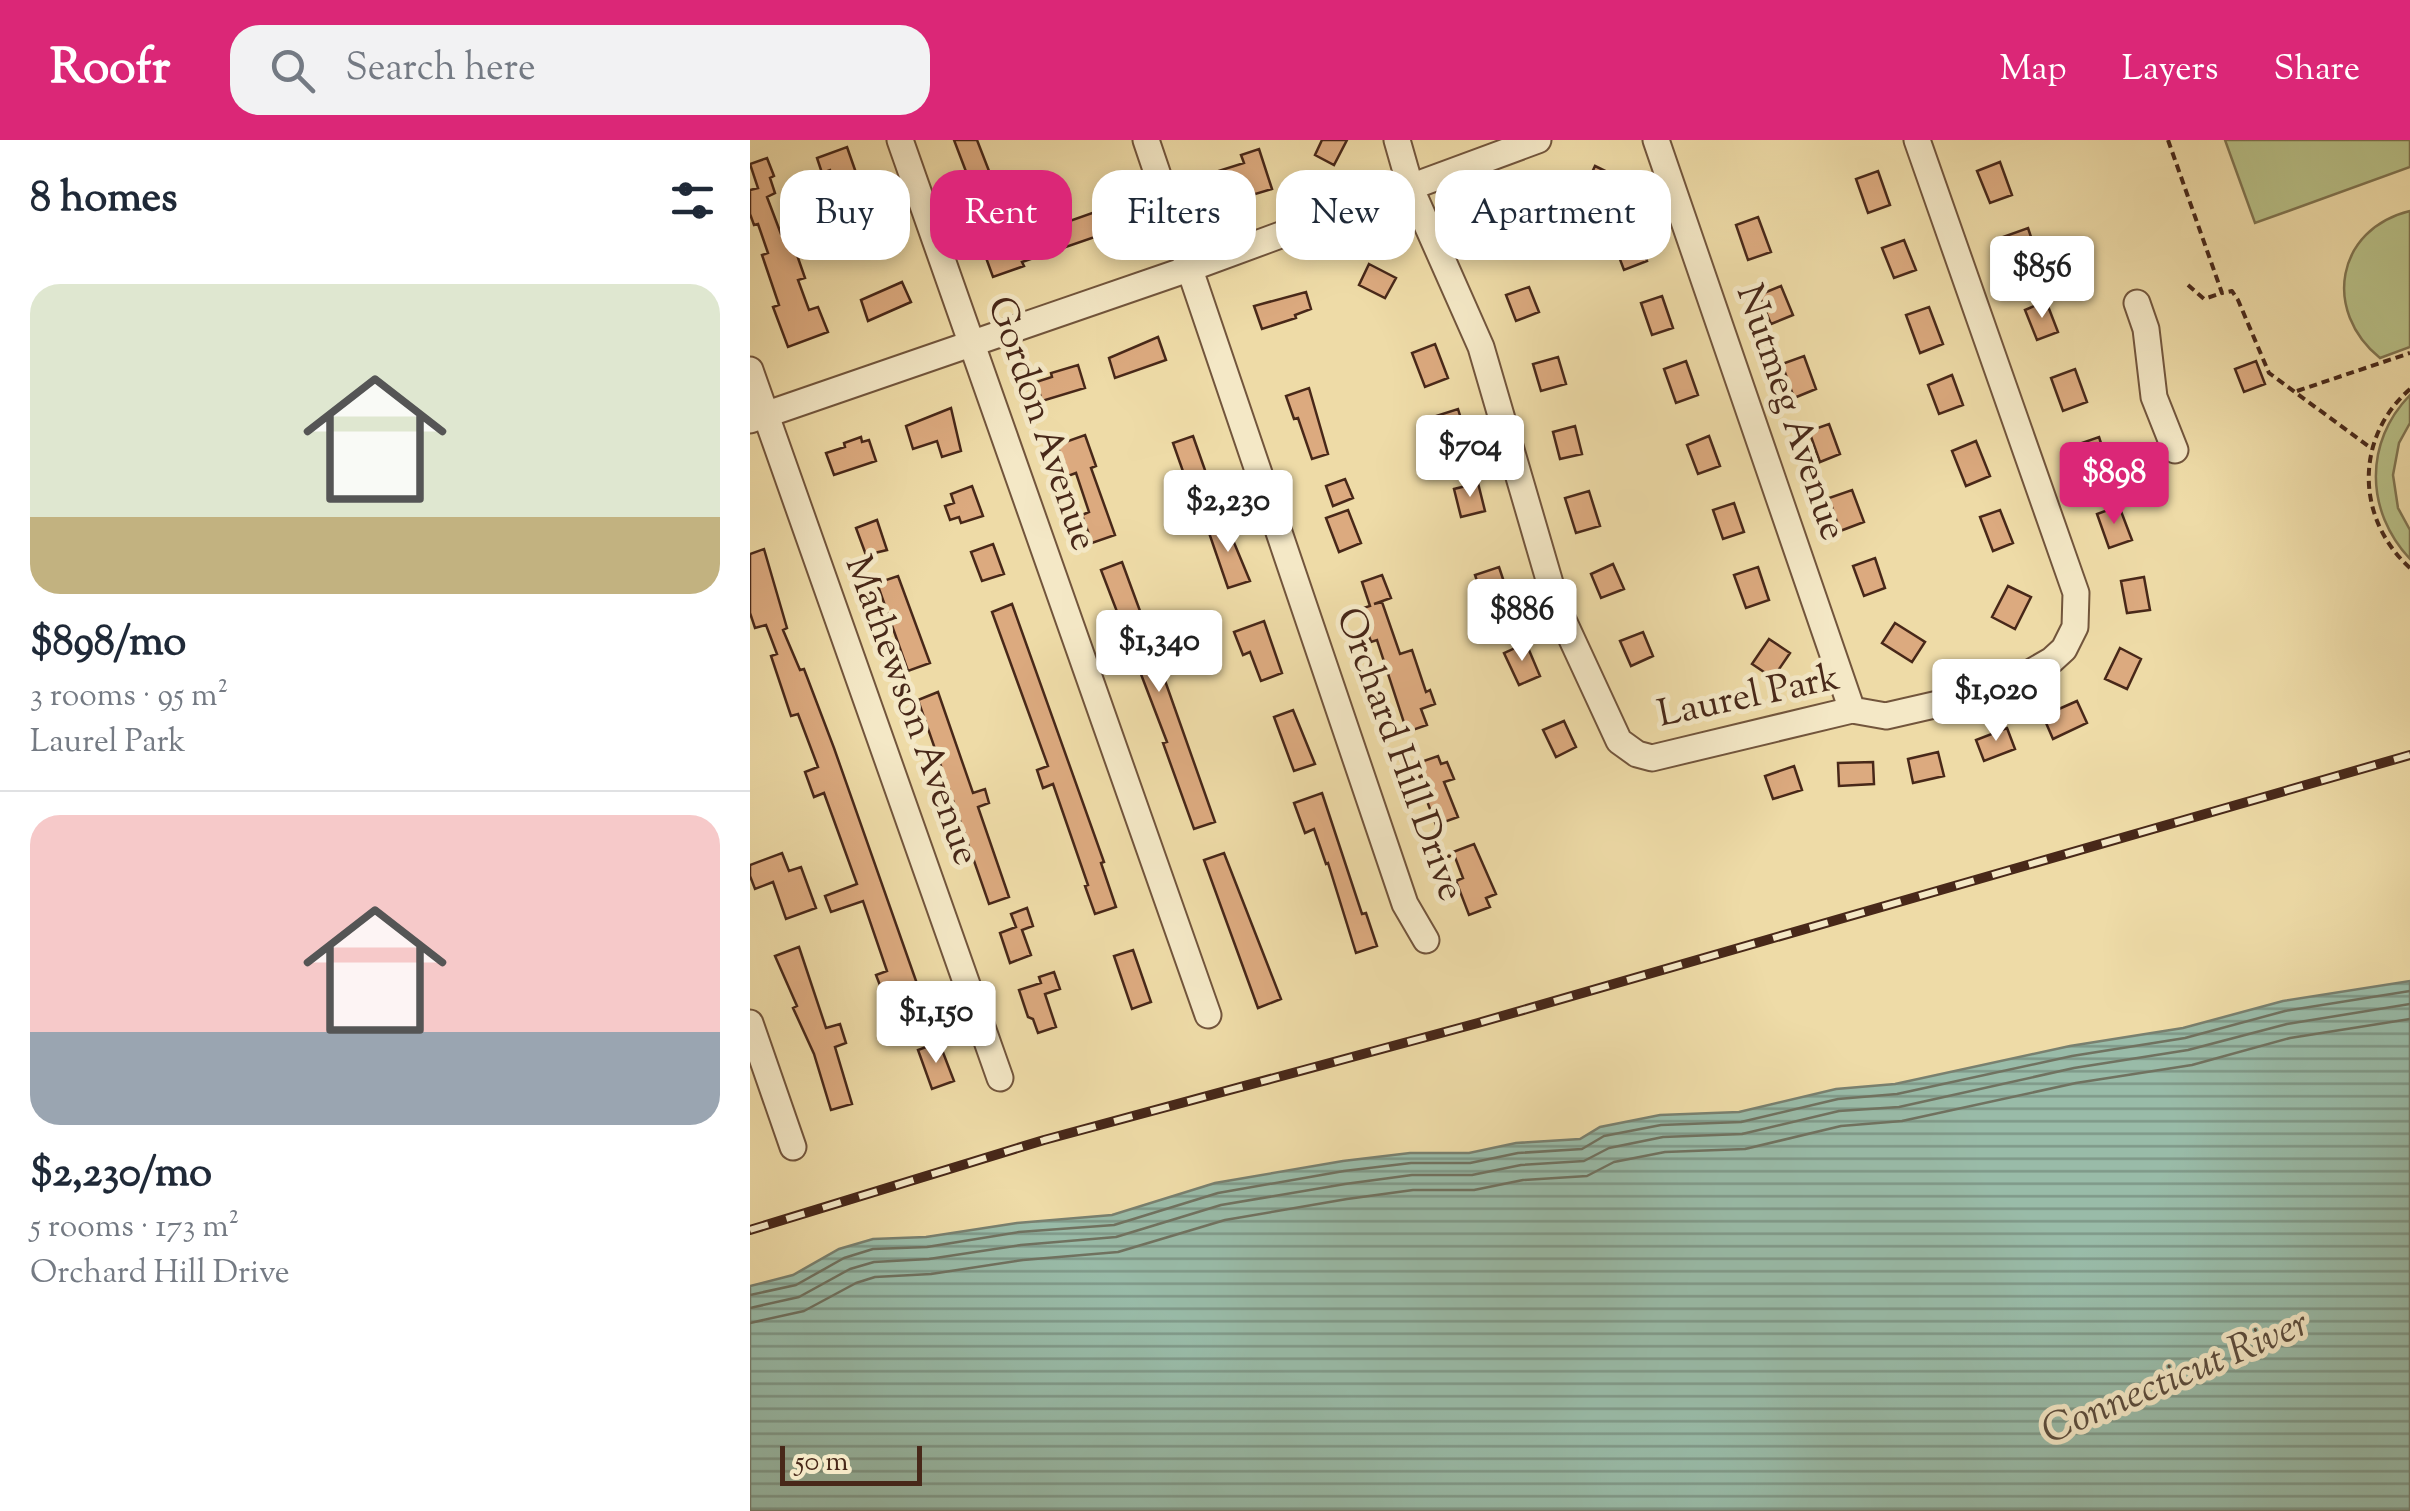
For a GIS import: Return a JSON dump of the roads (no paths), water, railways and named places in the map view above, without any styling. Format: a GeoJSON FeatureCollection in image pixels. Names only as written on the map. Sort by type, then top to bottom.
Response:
{"type":"FeatureCollection","features":[{"type":"Feature","properties":{"kind":"street","name":"Gordon Avenue"},"geometry":{"type":"LineString","coordinates":[[900,140],[1208,1015]]}},
{"type":"Feature","properties":{"kind":"street","name":"Orchard Hill Drive"},"geometry":{"type":"LineString","coordinates":[[1146,140],[1405,904],[1426,940]]}},
{"type":"Feature","properties":{"kind":"street"},"geometry":{"type":"LineString","coordinates":[[1398,140],[1406,170]]}},
{"type":"Feature","properties":{"kind":"street"},"geometry":{"type":"LineString","coordinates":[[1415,187],[1538,140]]}},
{"type":"Feature","properties":{"kind":"street","name":"Nutmeg Avenue"},"geometry":{"type":"LineString","coordinates":[[1656,140],[1852,710]]}},
{"type":"Feature","properties":{"kind":"street","name":"Laurel Park"},"geometry":{"type":"LineString","coordinates":[[1415,198],[1481,347],[1556,607],[1619,741],[1637,754],[1652,758],[1852,710],[1886,716],[1982,694],[2052,660],[2064,649],[2075,627],[2076,593],[1917,140]]}},
{"type":"Feature","properties":{"kind":"street"},"geometry":{"type":"LineString","coordinates":[[758,418],[1276,237]]}},
{"type":"Feature","properties":{"kind":"street"},"geometry":{"type":"LineString","coordinates":[[2138,303],[2146,329],[2154,397],[2174,450]]}},
{"type":"Feature","properties":{"kind":"street","name":"Mathewson Avenue"},"geometry":{"type":"LineString","coordinates":[[750,370],[758,418],[1000,1078]]}},
{"type":"Feature","properties":{"kind":"street"},"geometry":{"type":"LineString","coordinates":[[750,1022],[793,1147]]}},
{"type":"Feature","properties":{"kind":"water","name":"Connecticut River"},"geometry":{"type":"Polygon","coordinates":[[[2410,981],[2410,1511],[750,1511],[750,1286],[793,1275],[839,1249],[873,1239],[926,1237],[1017,1223],[1112,1215],[1215,1183],[1343,1161],[1410,1153],[1469,1153],[1516,1143],[1580,1139],[1600,1127],[1660,1115],[1739,1112],[1836,1089],[1895,1084],[2070,1046],[2183,1028],[2283,1001],[2410,981]]]}},
{"type":"Feature","properties":{"kind":"railway"},"geometry":{"type":"LineString","coordinates":[[750,1230],[1044,1140],[1478,1023],[2410,755]]}}]}
